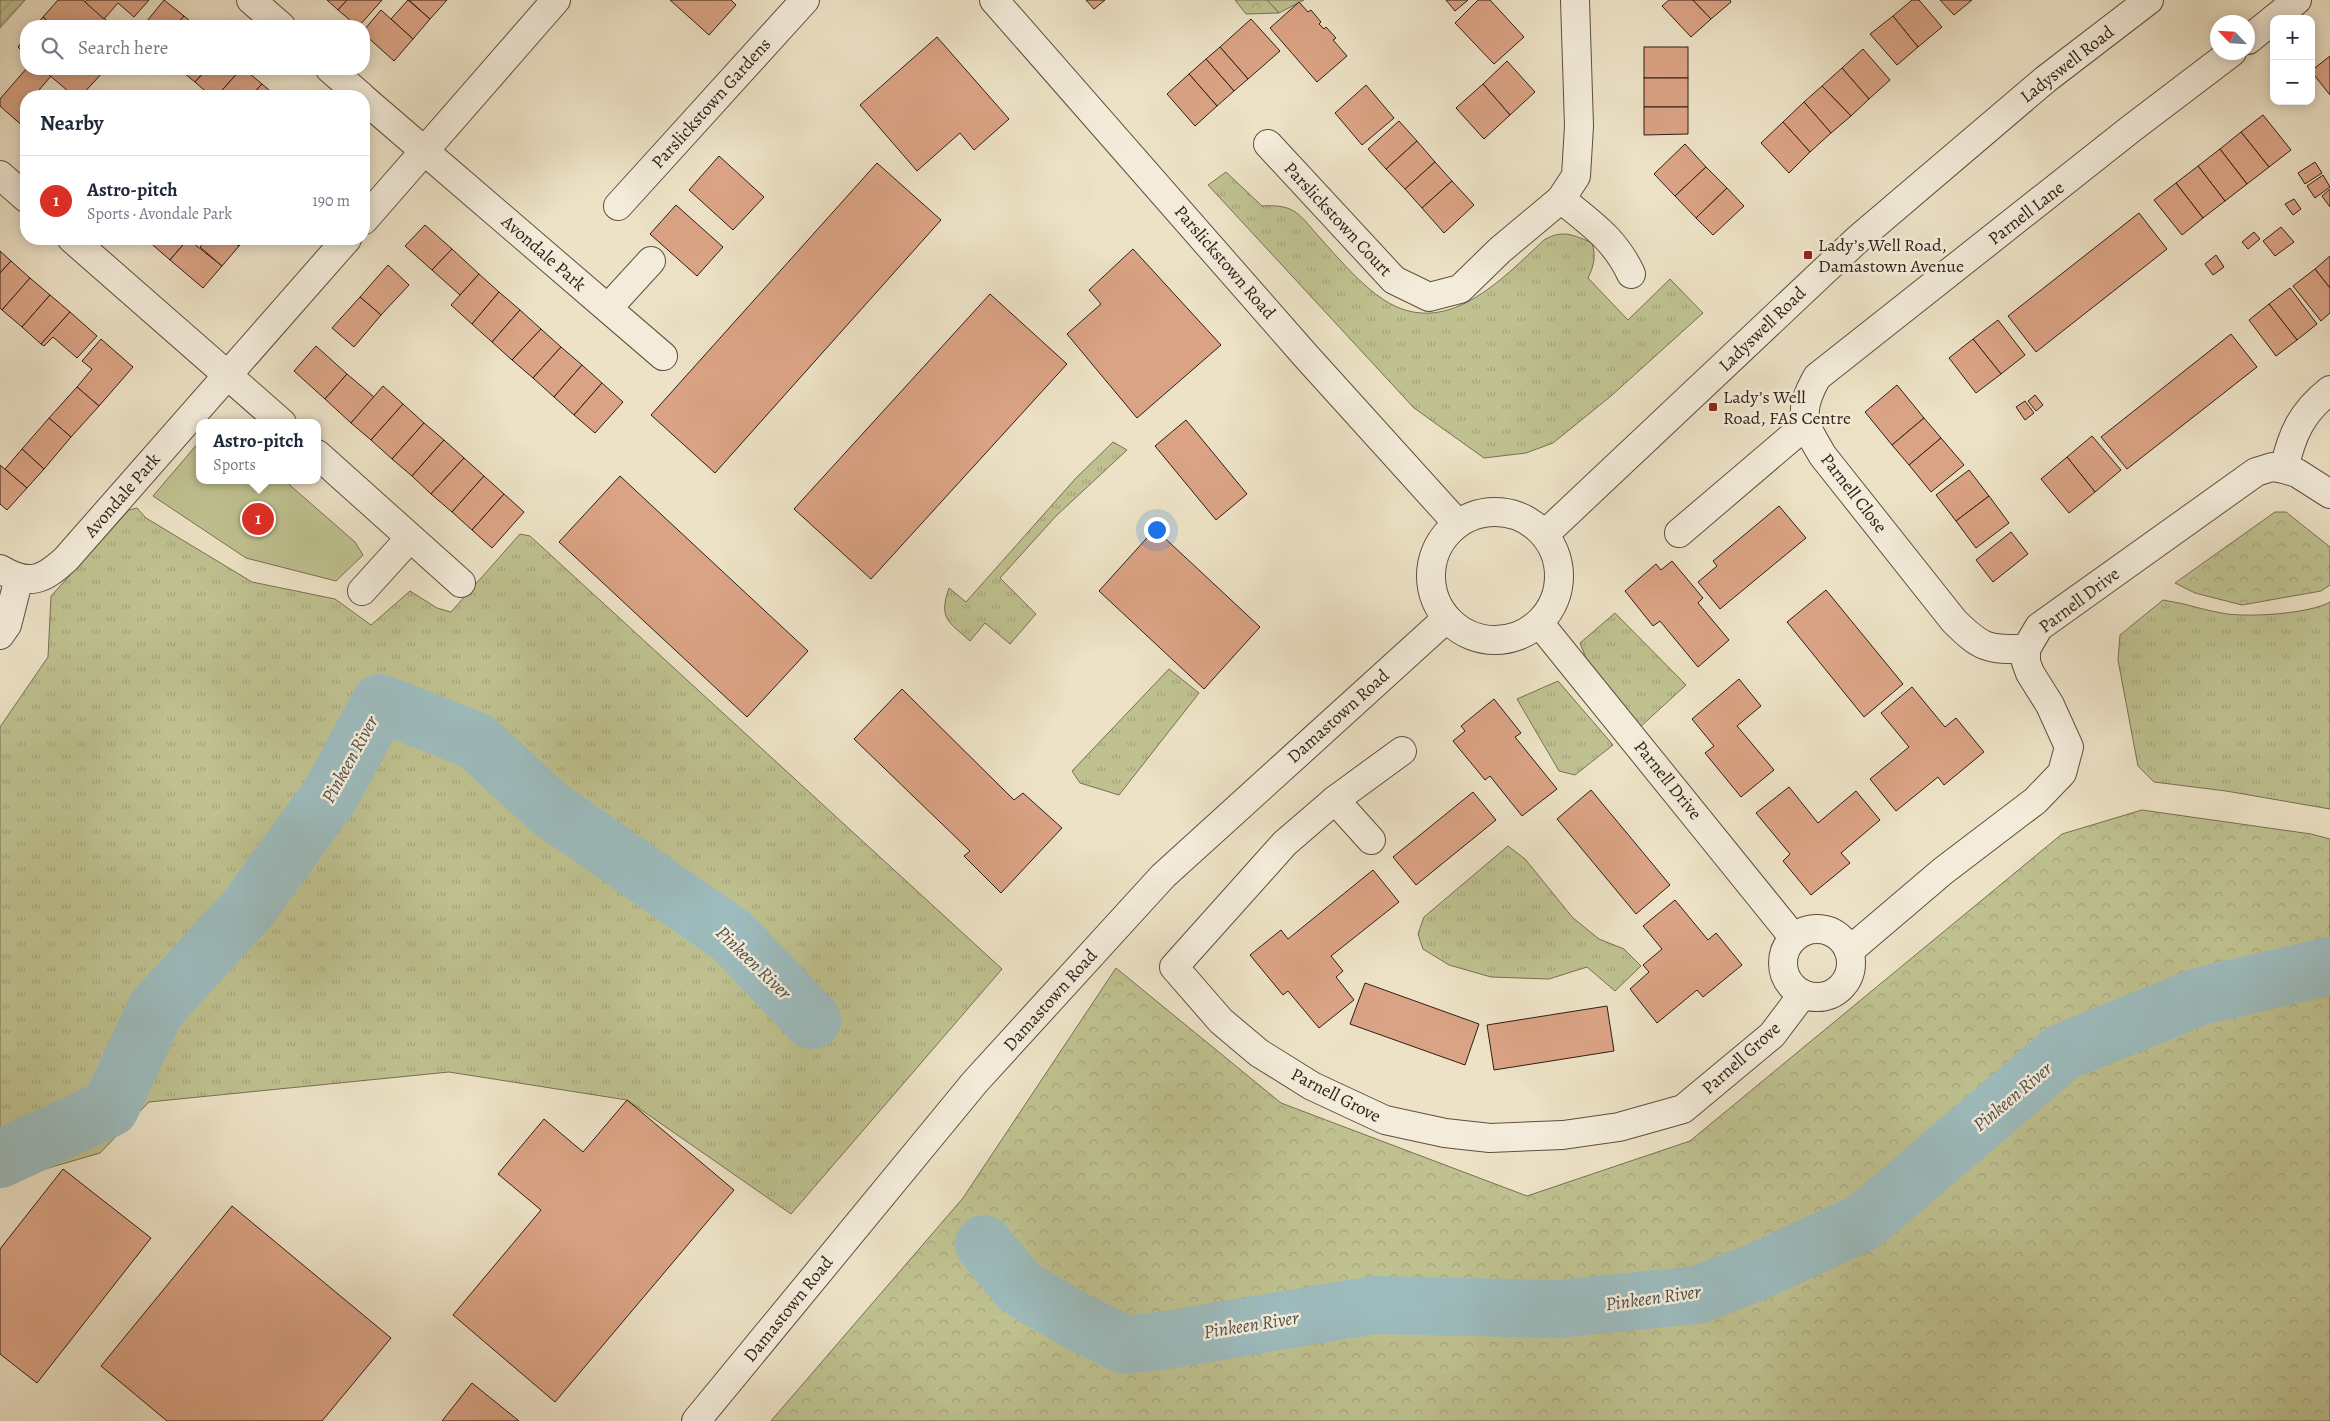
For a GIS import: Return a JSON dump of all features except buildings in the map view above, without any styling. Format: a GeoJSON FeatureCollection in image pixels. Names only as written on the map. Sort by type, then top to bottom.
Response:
{"type":"FeatureCollection","features":[{"type":"Feature","properties":{"kind":"street"},"geometry":{"type":"LineString","coordinates":[[251,0],[274,20]]}},
{"type":"Feature","properties":{"kind":"street"},"geometry":{"type":"LineString","coordinates":[[370,213],[556,0]]}},
{"type":"Feature","properties":{"kind":"street","name":"Parslickstown Gardens"},"geometry":{"type":"LineString","coordinates":[[618,206],[805,0]]}},
{"type":"Feature","properties":{"kind":"street","name":"Parslickstown Road"},"geometry":{"type":"LineString","coordinates":[[994,0],[1305,355],[1457,523]]}},
{"type":"Feature","properties":{"kind":"street","name":"Parslickstown Court"},"geometry":{"type":"LineString","coordinates":[[1268,144],[1394,280],[1429,296],[1460,289],[1500,250],[1562,199],[1576,176],[1578,135],[1575,0]]}},
{"type":"Feature","properties":{"kind":"street","name":"Ladyswell Road"},"geometry":{"type":"LineString","coordinates":[[1544,534],[1858,239],[2046,79],[2149,0]]}},
{"type":"Feature","properties":{"kind":"street"},"geometry":{"type":"LineString","coordinates":[[2279,15],[2297,0]]}},
{"type":"Feature","properties":{"kind":"street"},"geometry":{"type":"LineString","coordinates":[[2255,34],[2270,22]]}},
{"type":"Feature","properties":{"kind":"street","name":"Parnell Lane"},"geometry":{"type":"LineString","coordinates":[[1808,430],[1804,412],[1806,397],[1817,377],[2132,128],[2221,60]]}},
{"type":"Feature","properties":{"kind":"street","name":"Avondale Park"},"geometry":{"type":"LineString","coordinates":[[337,75],[354,90]]}},
{"type":"Feature","properties":{"kind":"street","name":"Avondale Park"},"geometry":{"type":"LineString","coordinates":[[370,104],[663,356]]}},
{"type":"Feature","properties":{"kind":"street"},"geometry":{"type":"LineString","coordinates":[[0,175],[20,193]]}},
{"type":"Feature","properties":{"kind":"street"},"geometry":{"type":"LineString","coordinates":[[1562,199],[1609,238],[1622,254],[1631,274]]}},
{"type":"Feature","properties":{"kind":"street"},"geometry":{"type":"LineString","coordinates":[[79,245],[278,419]]}},
{"type":"Feature","properties":{"kind":"street","name":"Avondale Park"},"geometry":{"type":"LineString","coordinates":[[10,573],[26,580],[39,579],[54,570],[66,559],[342,245]]}},
{"type":"Feature","properties":{"kind":"street"},"geometry":{"type":"LineString","coordinates":[[608,308],[651,261]]}},
{"type":"Feature","properties":{"kind":"street"},"geometry":{"type":"LineString","coordinates":[[2284,469],[2294,431],[2312,404],[2330,390]]}},
{"type":"Feature","properties":{"kind":"street"},"geometry":{"type":"LineString","coordinates":[[1679,533],[1794,435],[1808,430]]}},
{"type":"Feature","properties":{"kind":"street","name":"Parnell Close"},"geometry":{"type":"LineString","coordinates":[[1808,430],[1824,456],[1960,627],[1973,640],[1989,648],[2002,650],[2026,649]]}},
{"type":"Feature","properties":{"kind":"street"},"geometry":{"type":"LineString","coordinates":[[321,458],[461,583]]}},
{"type":"Feature","properties":{"kind":"street","name":"Parnell Drive"},"geometry":{"type":"LineString","coordinates":[[1849,951],[1943,871],[2036,801],[2062,773],[2069,747],[2050,705],[2030,673],[2026,649],[2039,627],[2256,472],[2272,467],[2284,469],[2297,473],[2330,494]]}},
{"type":"Feature","properties":{"kind":"street"},"geometry":{"type":"LineString","coordinates":[[1503,512],[1526,519],[1544,534],[1556,556],[1560,580],[1554,604],[1540,624],[1518,638],[1492,642],[1466,635],[1446,619],[1432,595],[1430,568],[1439,543],[1457,523],[1480,513],[1503,512]]}},
{"type":"Feature","properties":{"kind":"street"},"geometry":{"type":"LineString","coordinates":[[362,591],[410,538]]}},
{"type":"Feature","properties":{"kind":"street"},"geometry":{"type":"LineString","coordinates":[[0,635],[7,625],[10,573]]}},
{"type":"Feature","properties":{"kind":"street","name":"Damastown Road"},"geometry":{"type":"LineString","coordinates":[[696,1421],[975,1082],[1163,876],[1446,619]]}},
{"type":"Feature","properties":{"kind":"street","name":"Parnell Drive"},"geometry":{"type":"LineString","coordinates":[[1540,624],[1794,938]]}},
{"type":"Feature","properties":{"kind":"street","name":"Parnell Grove"},"geometry":{"type":"LineString","coordinates":[[1402,751],[1335,800],[1285,843],[1174,967],[1220,1021],[1259,1053],[1312,1086],[1385,1120],[1445,1133],[1490,1138],[1526,1137],[1563,1135],[1619,1127],[1683,1109],[1772,1035],[1803,994]]}},
{"type":"Feature","properties":{"kind":"street"},"geometry":{"type":"LineString","coordinates":[[1335,800],[1371,840]]}},
{"type":"Feature","properties":{"kind":"street"},"geometry":{"type":"LineString","coordinates":[[1814,928],[1825,929],[1836,934],[1844,941],[1852,963],[1844,984],[1836,992],[1820,997],[1803,994],[1793,988],[1786,979],[1783,957],[1787,946],[1794,938],[1803,931],[1814,928]]}},
{"type":"Feature","properties":{"kind":"green space"},"geometry":{"type":"Polygon","coordinates":[[[0,0],[25,0],[0,28],[0,0]]]}},
{"type":"Feature","properties":{"kind":"green space"},"geometry":{"type":"Polygon","coordinates":[[[1235,0],[1267,0],[1279,13],[1246,14],[1235,0]]]}},
{"type":"Feature","properties":{"kind":"green space"},"geometry":{"type":"Polygon","coordinates":[[[1267,0],[1304,0],[1279,13],[1267,0]]]}},
{"type":"Feature","properties":{"kind":"green space"},"geometry":{"type":"Polygon","coordinates":[[[1226,172],[1262,206],[1283,207],[1302,217],[1359,280],[1384,300],[1407,311],[1429,313],[1451,309],[1471,300],[1510,272],[1544,240],[1557,235],[1568,234],[1592,243],[1594,261],[1588,278],[1628,320],[1670,279],[1703,313],[1611,396],[1553,443],[1526,453],[1484,458],[1414,408],[1208,185],[1226,172]]]}},
{"type":"Feature","properties":{"kind":"green space"},"geometry":{"type":"Polygon","coordinates":[[[1113,442],[1127,450],[1056,516],[1000,578],[1036,614],[1010,644],[985,623],[970,641],[951,624],[945,613],[949,588],[966,602],[1076,478],[1113,442]]]}},
{"type":"Feature","properties":{"kind":"green space"},"geometry":{"type":"Polygon","coordinates":[[[196,446],[196,484],[289,484],[355,542],[363,555],[336,581],[246,558],[153,496],[196,446]]]}},
{"type":"Feature","properties":{"kind":"green space"},"geometry":{"type":"Polygon","coordinates":[[[137,508],[146,518],[252,582],[335,599],[371,625],[410,591],[437,608],[451,612],[520,534],[530,536],[1002,969],[791,1214],[627,1100],[449,1072],[149,1102],[100,1153],[0,1182],[0,727],[48,657],[51,596],[129,510],[137,508]]]}},
{"type":"Feature","properties":{"kind":"green space"},"geometry":{"type":"Polygon","coordinates":[[[2275,512],[2286,512],[2330,547],[2330,585],[2321,591],[2242,605],[2195,593],[2175,583],[2275,512]]]}},
{"type":"Feature","properties":{"kind":"green space"},"geometry":{"type":"Polygon","coordinates":[[[2163,600],[2219,613],[2238,615],[2280,614],[2308,609],[2330,602],[2330,809],[2226,791],[2154,782],[2138,766],[2118,660],[2120,635],[2163,600]]]}},
{"type":"Feature","properties":{"kind":"green space"},"geometry":{"type":"Polygon","coordinates":[[[1615,613],[1686,685],[1639,728],[1590,668],[1580,643],[1615,613]]]}},
{"type":"Feature","properties":{"kind":"green space"},"geometry":{"type":"Polygon","coordinates":[[[1169,669],[1199,693],[1119,795],[1080,783],[1072,771],[1169,669]]]}},
{"type":"Feature","properties":{"kind":"green space"},"geometry":{"type":"Polygon","coordinates":[[[1558,681],[1613,745],[1575,775],[1559,771],[1517,699],[1558,681]]]}},
{"type":"Feature","properties":{"kind":"green space"},"geometry":{"type":"Polygon","coordinates":[[[2142,810],[2311,834],[2330,839],[2330,1421],[771,1421],[963,1198],[1116,968],[1281,1103],[1527,1196],[1690,1141],[2062,834],[2142,810]]]}},
{"type":"Feature","properties":{"kind":"green space"},"geometry":{"type":"Polygon","coordinates":[[[1508,846],[1525,859],[1573,918],[1599,939],[1624,949],[1641,966],[1615,991],[1587,967],[1549,979],[1491,977],[1449,965],[1423,949],[1418,934],[1424,917],[1508,846]]]}},
{"type":"Feature","properties":{"kind":"waterway","name":"Pinkeen River"},"geometry":{"type":"LineString","coordinates":[[0,1159],[110,1108],[156,1009],[249,907],[331,794],[380,703],[476,741],[550,809],[732,936],[812,1020]]}},
{"type":"Feature","properties":{"kind":"waterway","name":"Pinkeen River"},"geometry":{"type":"LineString","coordinates":[[984,1244],[1019,1287],[1073,1319],[1125,1345],[1174,1339],[1373,1305],[1558,1309],[1697,1295],[1756,1272],[1864,1222],[2063,1052],[2201,996],[2330,966]]}},
{"type":"Feature","properties":{"kind":"place","name":"Lady’s Well Road, Damastown Avenue"},"geometry":{"type":"Point","coordinates":[1808,255]}},
{"type":"Feature","properties":{"kind":"place","name":"Lady’s Well Road, FAS Centre"},"geometry":{"type":"Point","coordinates":[1713,407]}},
{"type":"Feature","properties":{"kind":"place","name":"Astro-pitch"},"geometry":{"type":"Point","coordinates":[258,519]}}]}
